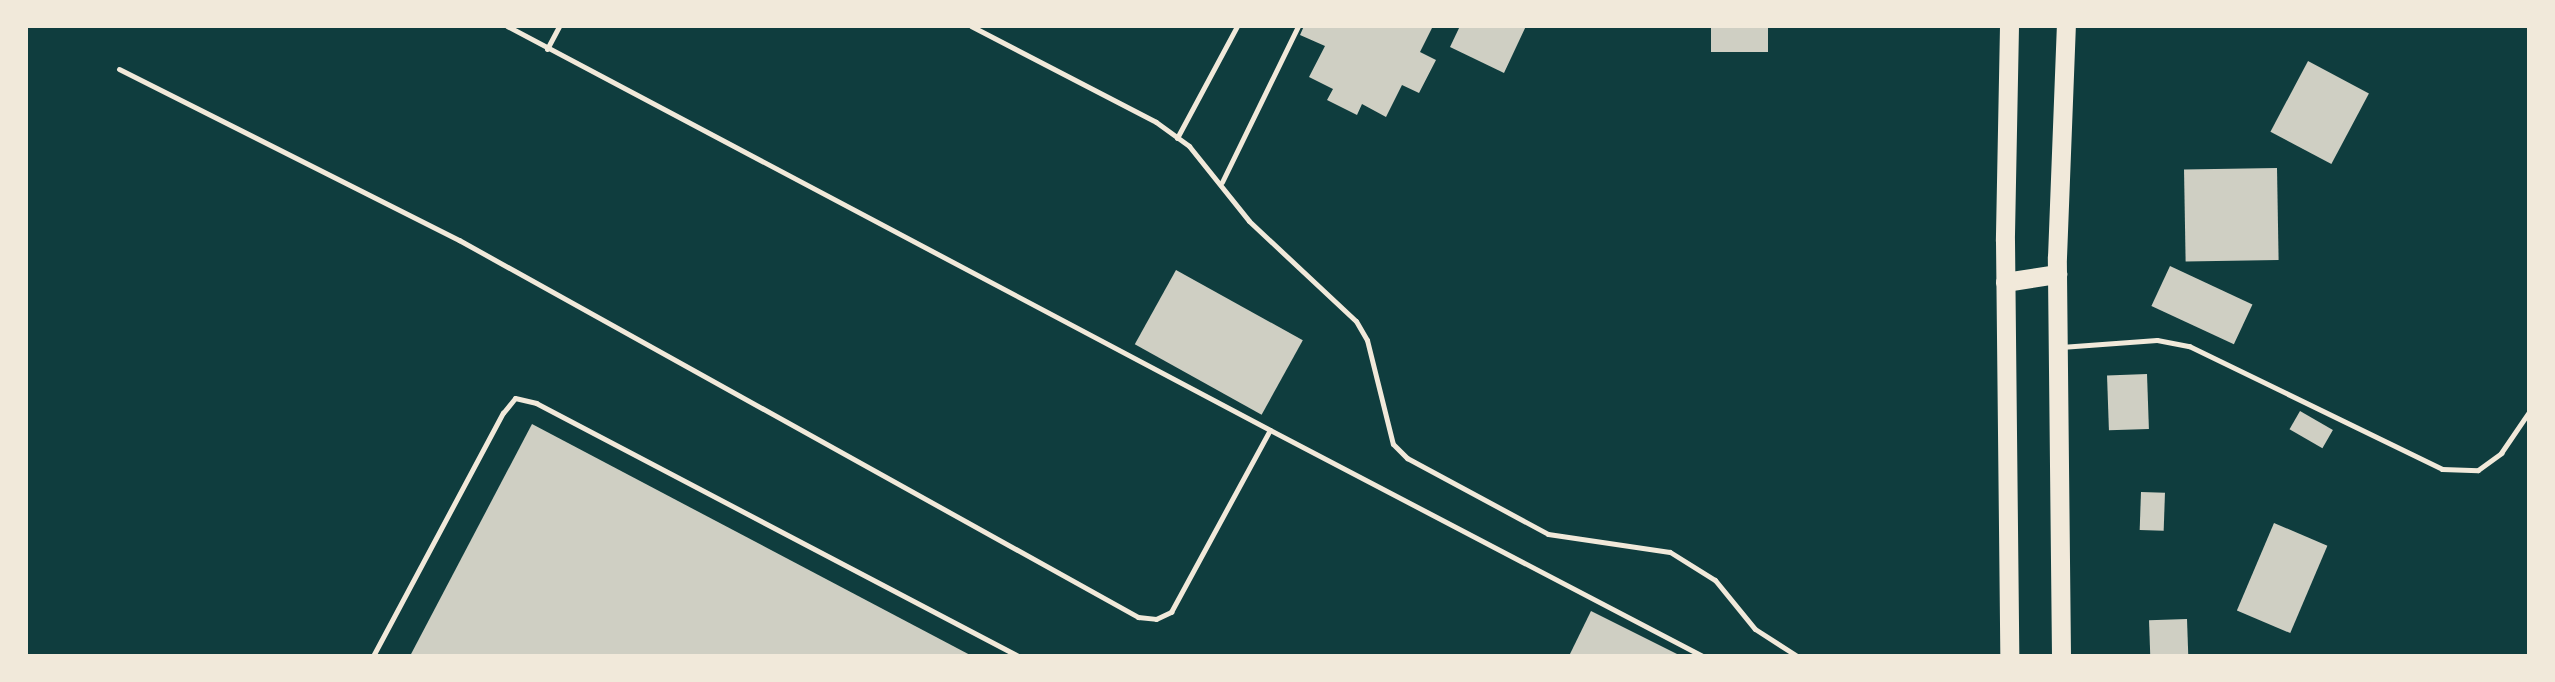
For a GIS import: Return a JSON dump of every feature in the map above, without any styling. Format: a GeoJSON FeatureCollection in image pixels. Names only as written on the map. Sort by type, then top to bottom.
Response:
{"type":"FeatureCollection","features":[{"type":"Feature","properties":{"kind":"highway"},"geometry":{"type":"LineString","coordinates":[[2009,26],[2005,282],[2009,656]]}},
{"type":"Feature","properties":{"kind":"highway"},"geometry":{"type":"LineString","coordinates":[[2061,656],[2057,274],[2066,26]]}},
{"type":"Feature","properties":{"kind":"highway"},"geometry":{"type":"LineString","coordinates":[[2005,282],[2057,274]]}},
{"type":"Feature","properties":{"kind":"lane"},"geometry":{"type":"LineString","coordinates":[[507,26],[1269,430],[1703,656]]}},
{"type":"Feature","properties":{"kind":"lane"},"geometry":{"type":"LineString","coordinates":[[547,49],[559,26]]}},
{"type":"Feature","properties":{"kind":"lane"},"geometry":{"type":"LineString","coordinates":[[971,26],[1156,122],[1177,138],[1222,182],[1249,221],[1356,321],[1367,340],[1392,443],[1407,458],[1548,534],[1670,552],[1715,580],[1755,629],[1797,656]]}},
{"type":"Feature","properties":{"kind":"lane"},"geometry":{"type":"LineString","coordinates":[[1177,138],[1237,26]]}},
{"type":"Feature","properties":{"kind":"lane"},"geometry":{"type":"LineString","coordinates":[[1222,182],[1297,26]]}},
{"type":"Feature","properties":{"kind":"lane"},"geometry":{"type":"LineString","coordinates":[[119,69],[459,240],[1138,617],[1156,619],[1171,612],[1269,430]]}},
{"type":"Feature","properties":{"kind":"lane"},"geometry":{"type":"LineString","coordinates":[[2058,347],[2157,340],[2189,346],[2442,469],[2478,470],[2501,453],[2529,412]]}},
{"type":"Feature","properties":{"kind":"lane"},"geometry":{"type":"LineString","coordinates":[[373,656],[503,413],[515,398],[536,403],[1018,656]]}},
{"type":"Feature","properties":{"kind":"building"},"geometry":{"type":"Polygon","coordinates":[[[1304,26],[1433,26],[1420,52],[1436,60],[1419,93],[1402,85],[1386,117],[1362,104],[1357,115],[1327,100],[1333,89],[1309,77],[1325,46],[1300,35],[1304,26]]]}},
{"type":"Feature","properties":{"kind":"building"},"geometry":{"type":"Polygon","coordinates":[[[1460,26],[1526,26],[1504,73],[1450,47],[1460,26]]]}},
{"type":"Feature","properties":{"kind":"building"},"geometry":{"type":"Polygon","coordinates":[[[1711,26],[1768,26],[1768,52],[1711,52],[1711,26]]]}},
{"type":"Feature","properties":{"kind":"building"},"geometry":{"type":"Polygon","coordinates":[[[2308,61],[2369,93],[2331,164],[2270,132],[2308,61]]]}},
{"type":"Feature","properties":{"kind":"building"},"geometry":{"type":"Polygon","coordinates":[[[2277,168],[2279,260],[2186,262],[2184,170],[2277,168]]]}},
{"type":"Feature","properties":{"kind":"building"},"geometry":{"type":"Polygon","coordinates":[[[2170,266],[2252,304],[2234,344],[2151,306],[2170,266]]]}},
{"type":"Feature","properties":{"kind":"building"},"geometry":{"type":"Polygon","coordinates":[[[1176,270],[1303,340],[1262,415],[1135,344],[1176,270]]]}},
{"type":"Feature","properties":{"kind":"building"},"geometry":{"type":"Polygon","coordinates":[[[2147,374],[2149,429],[2109,430],[2107,375],[2147,374]]]}},
{"type":"Feature","properties":{"kind":"building"},"geometry":{"type":"Polygon","coordinates":[[[2300,411],[2333,430],[2322,448],[2290,429],[2300,411]]]}},
{"type":"Feature","properties":{"kind":"building"},"geometry":{"type":"Polygon","coordinates":[[[532,424],[972,656],[410,656],[532,424]]]}},
{"type":"Feature","properties":{"kind":"building"},"geometry":{"type":"Polygon","coordinates":[[[2141,492],[2165,493],[2164,531],[2140,530],[2141,492]]]}},
{"type":"Feature","properties":{"kind":"building"},"geometry":{"type":"Polygon","coordinates":[[[2274,523],[2327,546],[2290,633],[2237,610],[2274,523]]]}},
{"type":"Feature","properties":{"kind":"building"},"geometry":{"type":"Polygon","coordinates":[[[1591,611],[1681,656],[1569,656],[1591,611]]]}},
{"type":"Feature","properties":{"kind":"building"},"geometry":{"type":"Polygon","coordinates":[[[2187,619],[2188,656],[2150,656],[2149,620],[2187,619]]]}}]}
